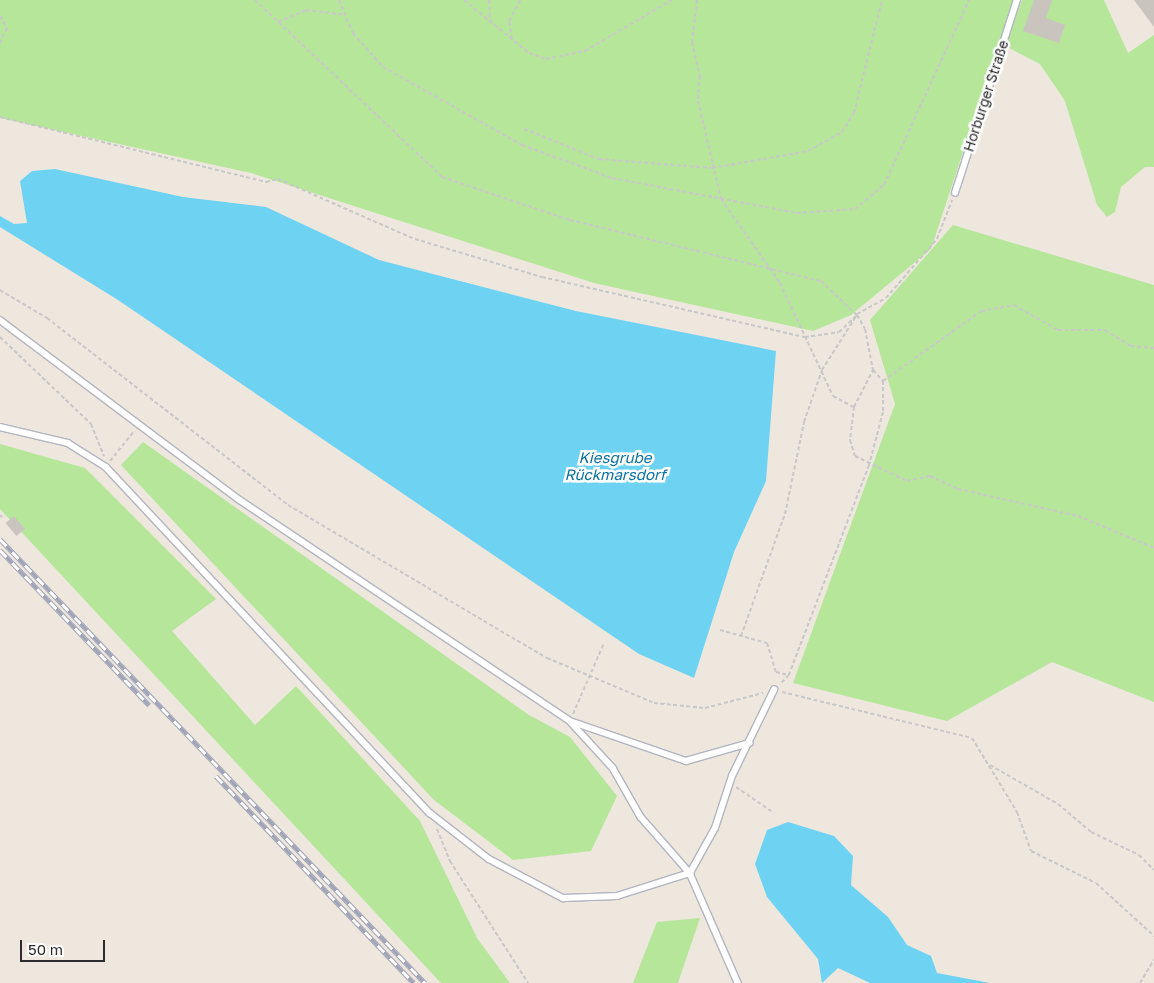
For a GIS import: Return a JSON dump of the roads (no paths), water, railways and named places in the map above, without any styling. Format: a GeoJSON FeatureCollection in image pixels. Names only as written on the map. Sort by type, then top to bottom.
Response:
{"type":"FeatureCollection","features":[{"type":"Feature","properties":{"kind":"lane","name":"Horburger Straße"},"geometry":{"type":"LineString","coordinates":[[955,193],[1018,0]]}},
{"type":"Feature","properties":{"kind":"lane"},"geometry":{"type":"LineString","coordinates":[[0,320],[139,424],[400,610],[570,721],[686,761],[749,742]]}},
{"type":"Feature","properties":{"kind":"lane"},"geometry":{"type":"LineString","coordinates":[[0,427],[68,444],[106,467],[430,813],[489,859],[563,898],[618,896],[690,873],[715,828],[730,783],[774,690]]}},
{"type":"Feature","properties":{"kind":"lane"},"geometry":{"type":"LineString","coordinates":[[570,721],[613,768],[641,817],[690,873],[738,983]]}},
{"type":"Feature","properties":{"kind":"water","name":"Kiesgrube Rückmarsdorf"},"geometry":{"type":"Polygon","coordinates":[[[55,169],[183,197],[266,207],[379,260],[576,311],[776,351],[766,481],[734,552],[694,678],[639,654],[118,300],[0,227],[0,216],[14,224],[27,223],[20,181],[32,171],[55,169]]]}},
{"type":"Feature","properties":{"kind":"water"},"geometry":{"type":"Polygon","coordinates":[[[788,822],[834,836],[853,856],[851,885],[888,917],[907,945],[931,956],[937,973],[990,983],[870,983],[838,968],[822,983],[818,959],[767,897],[755,864],[767,830],[788,822]]]}},
{"type":"Feature","properties":{"kind":"railway"},"geometry":{"type":"LineString","coordinates":[[0,539],[425,983]]}},
{"type":"Feature","properties":{"kind":"railway"},"geometry":{"type":"LineString","coordinates":[[0,550],[149,705]]}},
{"type":"Feature","properties":{"kind":"railway"},"geometry":{"type":"LineString","coordinates":[[216,776],[414,983]]}}]}
